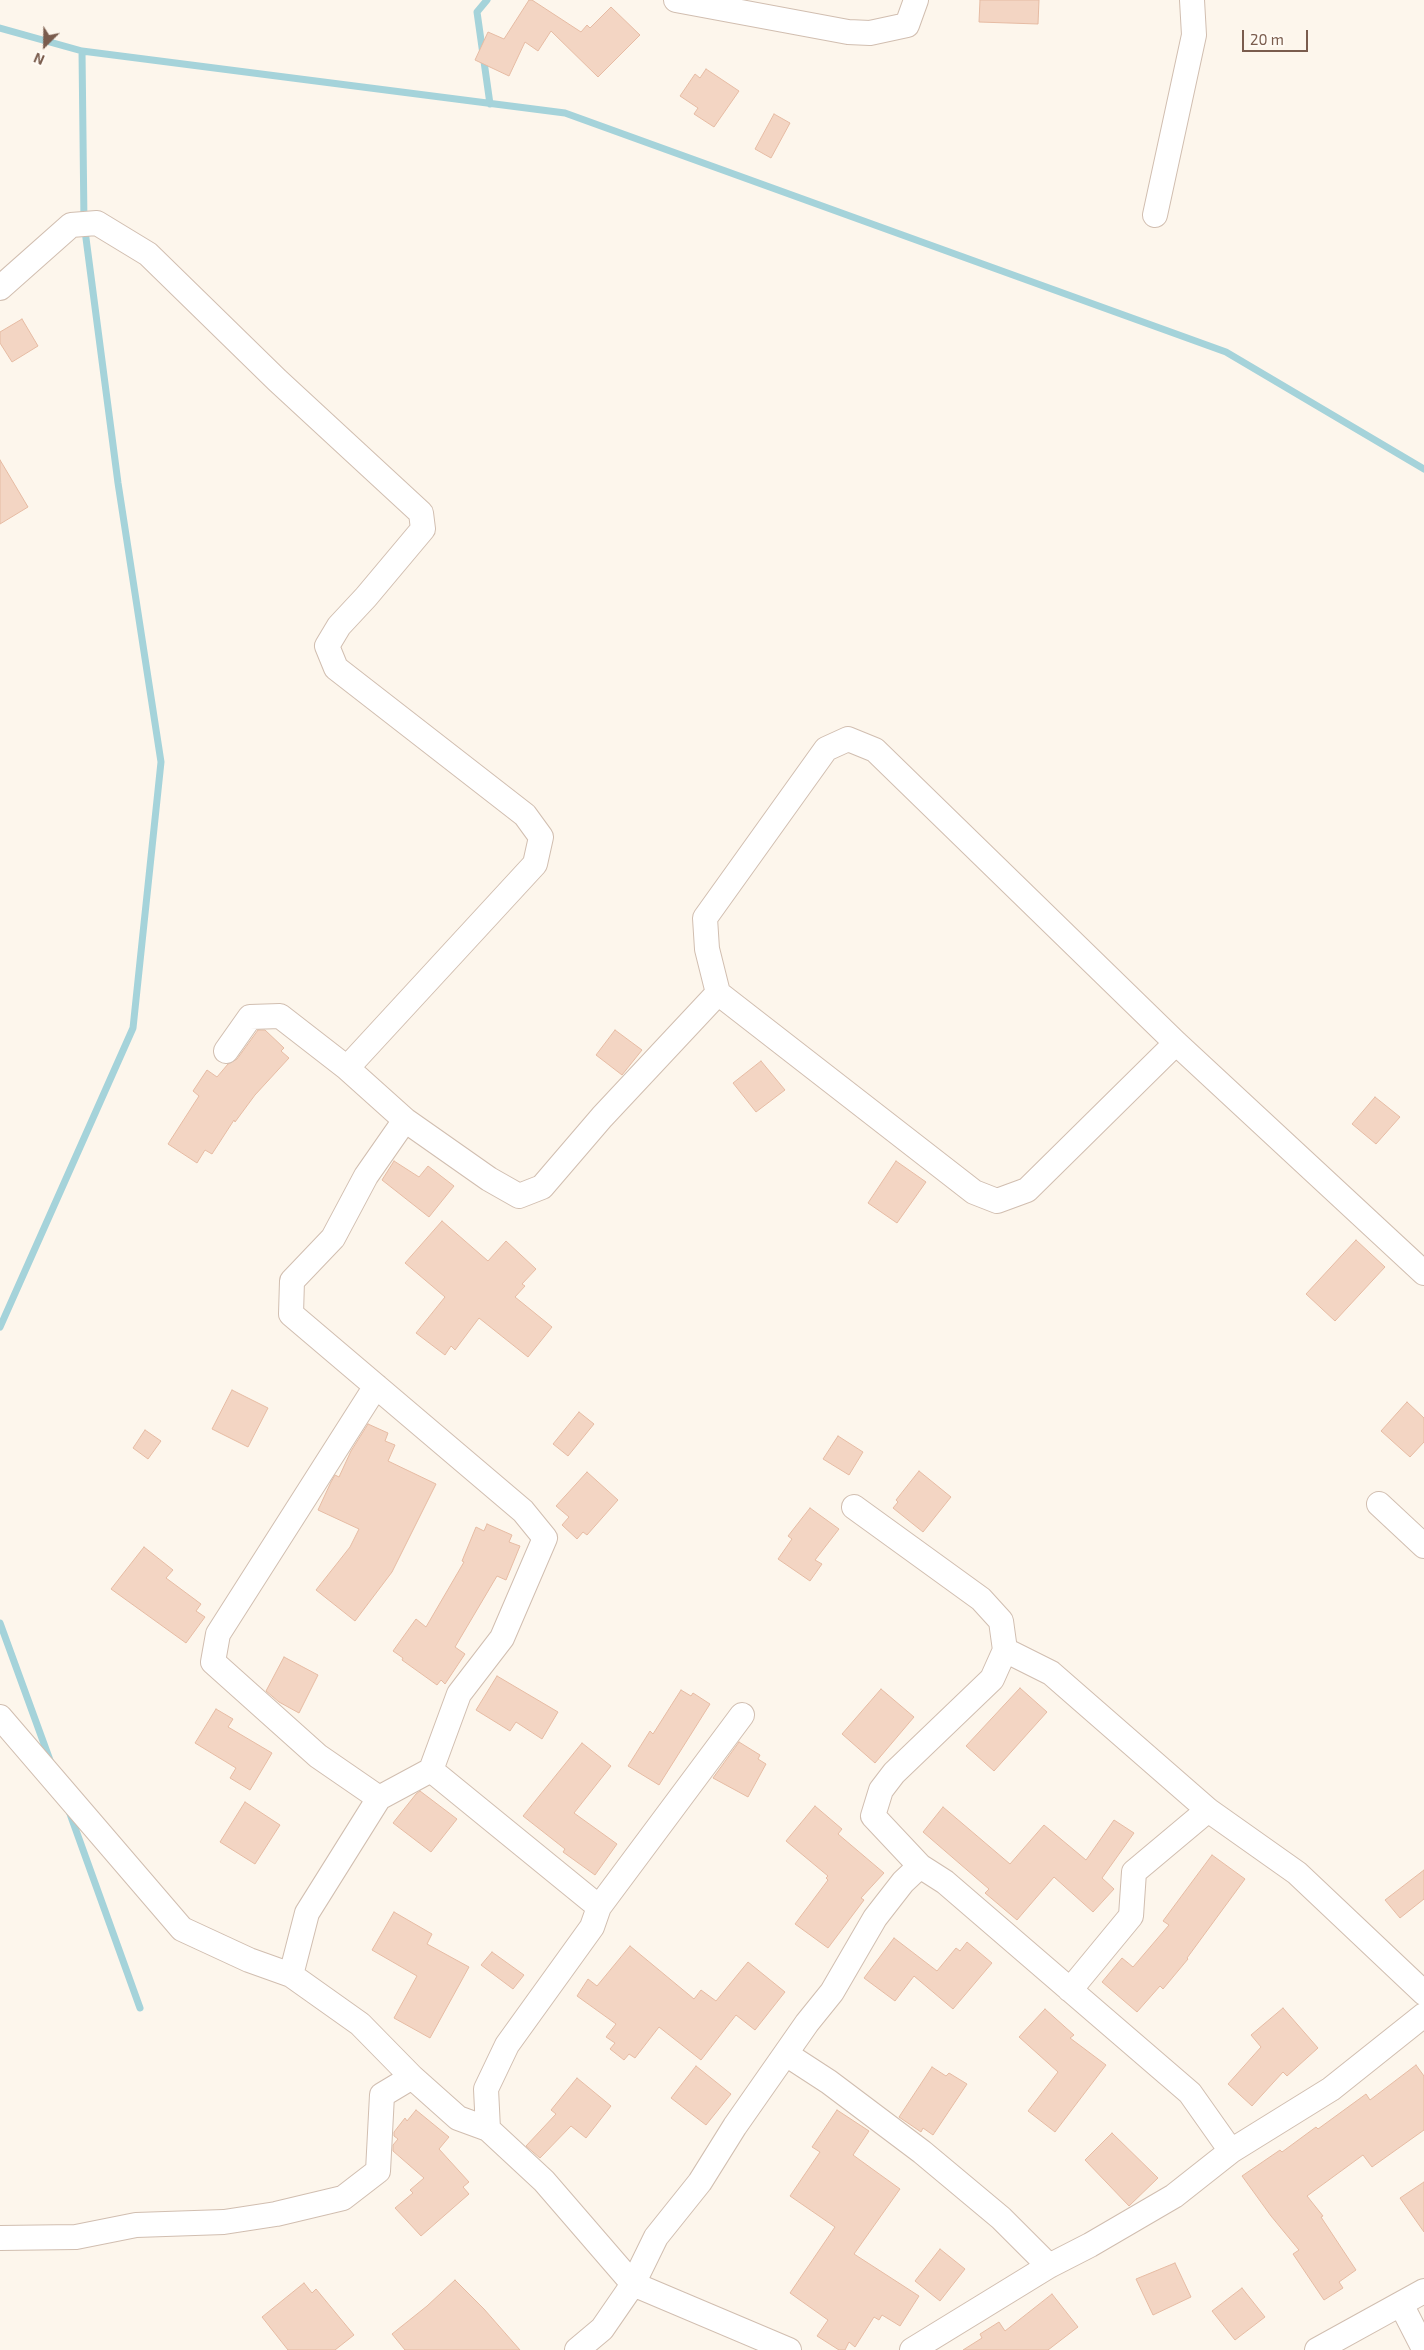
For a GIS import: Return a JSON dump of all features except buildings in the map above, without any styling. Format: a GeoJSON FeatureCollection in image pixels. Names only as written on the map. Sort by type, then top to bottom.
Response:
{"type":"FeatureCollection","features":[{"type":"Feature","properties":{"kind":"street"},"geometry":{"type":"LineString","coordinates":[[676,0],[756,13],[848,32],[870,33],[907,25],[916,0]]}},
{"type":"Feature","properties":{"kind":"street"},"geometry":{"type":"LineString","coordinates":[[1155,215],[1194,35],[1192,0]]}},
{"type":"Feature","properties":{"kind":"street"},"geometry":{"type":"LineString","coordinates":[[0,288],[71,225],[97,223],[148,254],[277,380],[421,514],[422,529],[366,597],[338,626],[327,646],[336,668],[525,815],[541,837],[535,864],[346,1068]]}},
{"type":"Feature","properties":{"kind":"street"},"geometry":{"type":"LineString","coordinates":[[1176,1043],[1027,1190],[997,1201],[974,1192],[718,993],[708,949],[705,918],[826,749],[848,739],[875,750],[1176,1043],[1424,1273]]}},
{"type":"Feature","properties":{"kind":"street"},"geometry":{"type":"LineString","coordinates":[[226,1051],[250,1017],[280,1016],[346,1068],[405,1120],[489,1179],[520,1196],[542,1187],[602,1117],[718,993]]}},
{"type":"Feature","properties":{"kind":"street"},"geometry":{"type":"LineString","coordinates":[[291,1975],[307,1913],[379,1798],[431,1770],[459,1694],[502,1638],[545,1538],[523,1511],[291,1314],[292,1281],[333,1238],[366,1176],[405,1120]]}},
{"type":"Feature","properties":{"kind":"street"},"geometry":{"type":"LineString","coordinates":[[376,1386],[218,1634],[213,1662],[318,1756],[379,1798]]}},
{"type":"Feature","properties":{"kind":"street"},"geometry":{"type":"LineString","coordinates":[[1379,1504],[1424,1546]]}},
{"type":"Feature","properties":{"kind":"street"},"geometry":{"type":"LineString","coordinates":[[854,1506],[982,1599],[1001,1621],[1006,1650],[992,1679],[894,1773],[881,1790],[873,1816],[920,1866],[945,1882],[1190,2093],[1231,2151]]}},
{"type":"Feature","properties":{"kind":"street"},"geometry":{"type":"LineString","coordinates":[[1006,1650],[1051,1673],[1208,1810],[1297,1873],[1424,1993]]}},
{"type":"Feature","properties":{"kind":"street"},"geometry":{"type":"LineString","coordinates":[[488,2130],[486,2089],[506,2045],[592,1927],[599,1907],[742,1715]]}},
{"type":"Feature","properties":{"kind":"street"},"geometry":{"type":"LineString","coordinates":[[1,1720],[144,1888],[182,1929],[249,1960],[291,1975],[360,2024],[412,2077],[458,2118],[488,2130],[544,2181],[633,2284],[789,2350]]}},
{"type":"Feature","properties":{"kind":"street"},"geometry":{"type":"LineString","coordinates":[[431,1770],[599,1907]]}},
{"type":"Feature","properties":{"kind":"street"},"geometry":{"type":"LineString","coordinates":[[1070,1990],[1131,1916],[1134,1872],[1208,1810]]}},
{"type":"Feature","properties":{"kind":"street"},"geometry":{"type":"LineString","coordinates":[[577,2350],[602,2329],[633,2284],[656,2237],[700,2182],[735,2126],[832,1992],[876,1918],[903,1882],[920,1866]]}},
{"type":"Feature","properties":{"kind":"street"},"geometry":{"type":"LineString","coordinates":[[912,2350],[1049,2266],[1090,2245],[1174,2196],[1231,2151],[1331,2089],[1424,2015]]}},
{"type":"Feature","properties":{"kind":"street"},"geometry":{"type":"LineString","coordinates":[[786,2054],[829,2082],[922,2152],[1001,2218],[1049,2266]]}},
{"type":"Feature","properties":{"kind":"street"},"geometry":{"type":"LineString","coordinates":[[0,2238],[76,2237],[136,2225],[224,2222],[276,2214],[343,2198],[378,2171],[382,2095],[412,2077]]}},
{"type":"Feature","properties":{"kind":"street"},"geometry":{"type":"LineString","coordinates":[[1316,2350],[1424,2291]]}},
{"type":"Feature","properties":{"kind":"street"},"geometry":{"type":"LineString","coordinates":[[1401,2304],[1424,2349]]}},
{"type":"Feature","properties":{"kind":"waterway"},"geometry":{"type":"LineString","coordinates":[[487,0],[477,12],[490,104]]}},
{"type":"Feature","properties":{"kind":"waterway"},"geometry":{"type":"LineString","coordinates":[[0,28],[82,51],[565,113],[1226,352],[1424,469]]}},
{"type":"Feature","properties":{"kind":"waterway"},"geometry":{"type":"LineString","coordinates":[[0,1327],[133,1028],[161,762],[118,483],[84,223],[82,51]]}},
{"type":"Feature","properties":{"kind":"waterway"},"geometry":{"type":"LineString","coordinates":[[0,1623],[51,1763]]}},
{"type":"Feature","properties":{"kind":"waterway"},"geometry":{"type":"LineString","coordinates":[[69,1811],[140,2008]]}}]}
